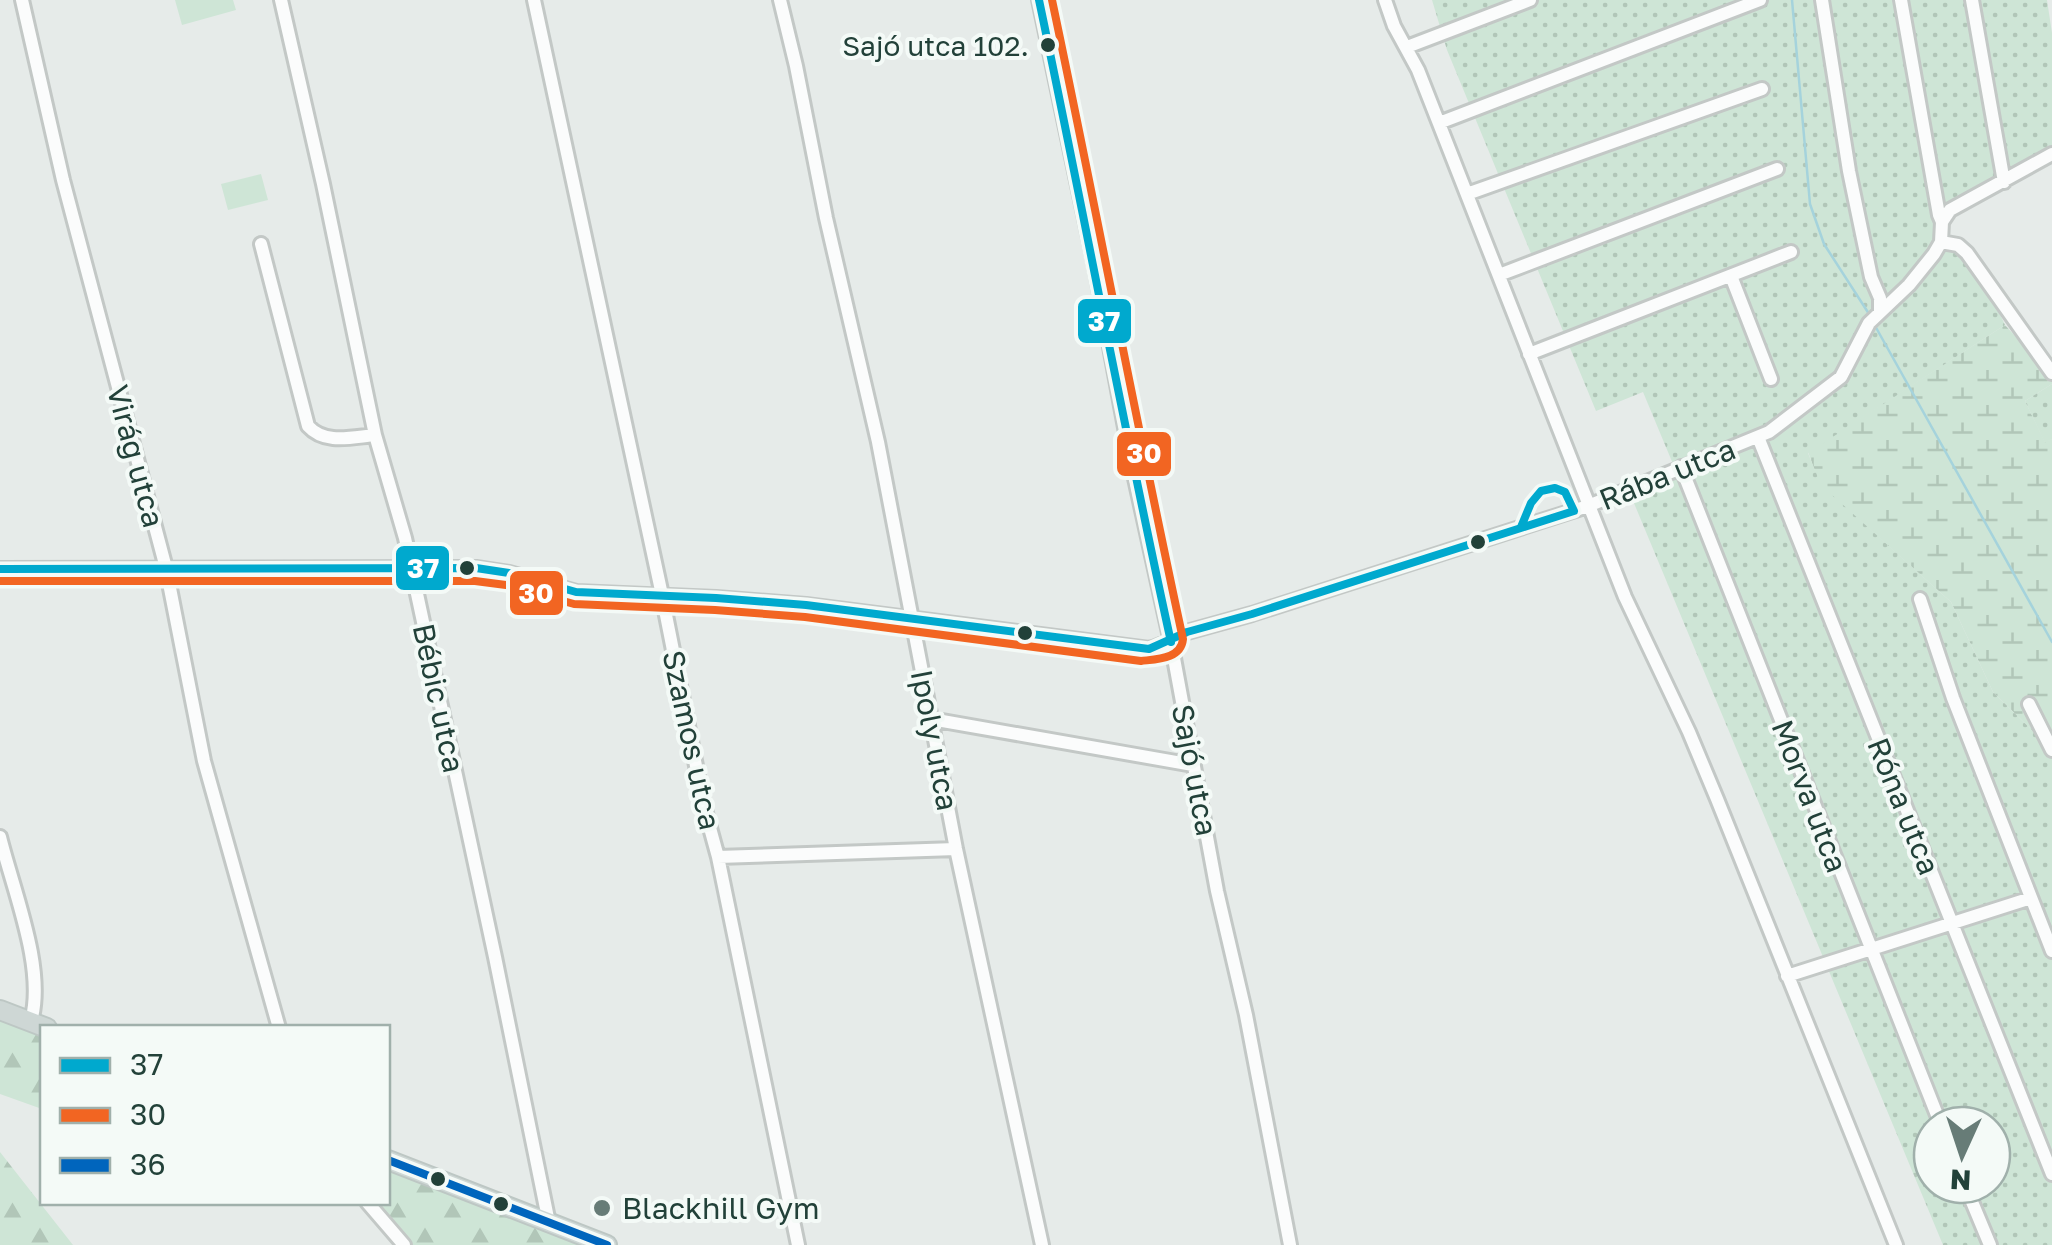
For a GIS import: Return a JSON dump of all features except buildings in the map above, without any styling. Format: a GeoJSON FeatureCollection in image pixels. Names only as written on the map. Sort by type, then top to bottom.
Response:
{"type":"FeatureCollection","features":[{"type":"Feature","properties":{"kind":"main road"},"geometry":{"type":"LineString","coordinates":[[0,1010],[39,1024]]}},
{"type":"Feature","properties":{"kind":"main road"},"geometry":{"type":"LineString","coordinates":[[390,1161],[607,1245]]}},
{"type":"Feature","properties":{"kind":"street","name":"Virág utca"},"geometry":{"type":"LineString","coordinates":[[22,0],[63,180],[166,568],[204,761],[278,1025]]}},
{"type":"Feature","properties":{"kind":"street","name":"Bébic utca"},"geometry":{"type":"LineString","coordinates":[[281,0],[375,435],[412,568],[549,1223]]}},
{"type":"Feature","properties":{"kind":"street","name":"Szamos utca"},"geometry":{"type":"LineString","coordinates":[[534,0],[798,1245]]}},
{"type":"Feature","properties":{"kind":"street","name":"Ipoly utca"},"geometry":{"type":"LineString","coordinates":[[780,0],[878,442],[956,849],[1042,1245]]}},
{"type":"Feature","properties":{"kind":"street","name":"Sajó utca"},"geometry":{"type":"LineString","coordinates":[[1039,0],[1290,1245]]}},
{"type":"Feature","properties":{"kind":"street"},"geometry":{"type":"LineString","coordinates":[[1385,0],[1468,194],[1625,597],[1696,749],[1896,1245]]}},
{"type":"Feature","properties":{"kind":"street"},"geometry":{"type":"LineString","coordinates":[[1407,47],[1530,0]]}},
{"type":"Feature","properties":{"kind":"street"},"geometry":{"type":"LineString","coordinates":[[1439,123],[1760,0]]}},
{"type":"Feature","properties":{"kind":"street"},"geometry":{"type":"LineString","coordinates":[[1822,0],[1848,170],[1871,278],[1879,293],[1875,318]]}},
{"type":"Feature","properties":{"kind":"street"},"geometry":{"type":"LineString","coordinates":[[1901,0],[1942,222],[1941,242],[1958,244],[1967,253],[2052,374]]}},
{"type":"Feature","properties":{"kind":"street"},"geometry":{"type":"LineString","coordinates":[[1972,0],[2004,182]]}},
{"type":"Feature","properties":{"kind":"street"},"geometry":{"type":"LineString","coordinates":[[1468,194],[1762,89]]}},
{"type":"Feature","properties":{"kind":"street"},"geometry":{"type":"LineString","coordinates":[[1942,222],[1950,210],[2052,154]]}},
{"type":"Feature","properties":{"kind":"street"},"geometry":{"type":"LineString","coordinates":[[1499,276],[1777,169]]}},
{"type":"Feature","properties":{"kind":"street","name":"Rába utca"},"geometry":{"type":"LineString","coordinates":[[0,569],[493,570],[576,592],[758,600],[1142,648],[1160,646],[1188,632],[1588,506],[1758,437],[1785,422],[1841,376],[1875,318],[1923,269],[1941,242]]}},
{"type":"Feature","properties":{"kind":"street"},"geometry":{"type":"LineString","coordinates":[[261,244],[308,426],[321,436],[334,438],[375,435]]}},
{"type":"Feature","properties":{"kind":"street"},"geometry":{"type":"LineString","coordinates":[[1529,354],[1791,252]]}},
{"type":"Feature","properties":{"kind":"street"},"geometry":{"type":"LineString","coordinates":[[1731,276],[1771,379]]}},
{"type":"Feature","properties":{"kind":"street","name":"Róna utca"},"geometry":{"type":"LineString","coordinates":[[1758,437],[2052,1174]]}},
{"type":"Feature","properties":{"kind":"street","name":"Morva utca"},"geometry":{"type":"LineString","coordinates":[[1681,468],[1933,1105]]}},
{"type":"Feature","properties":{"kind":"street"},"geometry":{"type":"LineString","coordinates":[[1920,600],[1953,698],[2052,951]]}},
{"type":"Feature","properties":{"kind":"street"},"geometry":{"type":"LineString","coordinates":[[2029,704],[2052,750]]}},
{"type":"Feature","properties":{"kind":"street"},"geometry":{"type":"LineString","coordinates":[[931,719],[1193,765]]}},
{"type":"Feature","properties":{"kind":"street"},"geometry":{"type":"LineString","coordinates":[[0,837],[32,959],[39,1024]]}},
{"type":"Feature","properties":{"kind":"street"},"geometry":{"type":"LineString","coordinates":[[718,857],[956,849]]}},
{"type":"Feature","properties":{"kind":"street"},"geometry":{"type":"LineString","coordinates":[[1788,976],[2031,898]]}},
{"type":"Feature","properties":{"kind":"street"},"geometry":{"type":"LineString","coordinates":[[370,1205],[404,1245]]}},
{"type":"Feature","properties":{"kind":"street"},"geometry":{"type":"LineString","coordinates":[[1974,1205],[1990,1245]]}},
{"type":"Feature","properties":{"kind":"green space"},"geometry":{"type":"Polygon","coordinates":[[[175,0],[233,0],[236,10],[182,25],[175,0]]]}},
{"type":"Feature","properties":{"kind":"green space"},"geometry":{"type":"Polygon","coordinates":[[[1432,0],[2047,0],[2052,33],[2052,151],[1934,216],[1937,233],[1977,274],[2005,325],[1808,453],[1821,485],[1951,602],[1993,692],[2052,750],[2052,1245],[1943,1245],[1926,1205],[2012,1205],[2012,1105],[1912,1105],[1912,1171],[1626,484],[1673,464],[1643,392],[1596,411],[1447,50],[1432,0]]]}},
{"type":"Feature","properties":{"kind":"green space"},"geometry":{"type":"Polygon","coordinates":[[[261,174],[268,200],[228,210],[221,184],[261,174]]]}},
{"type":"Feature","properties":{"kind":"green space"},"geometry":{"type":"Polygon","coordinates":[[[2005,325],[2052,377],[2052,384],[2025,401],[2045,442],[2052,439],[2052,750],[1993,692],[1951,602],[1820,485],[1808,452],[2005,325]]]}},
{"type":"Feature","properties":{"kind":"green space"},"geometry":{"type":"Polygon","coordinates":[[[2052,384],[2052,439],[2045,443],[2025,401],[2052,384]]]}},
{"type":"Feature","properties":{"kind":"green space"},"geometry":{"type":"Polygon","coordinates":[[[0,1010],[40,1027],[40,1108],[0,1094],[0,1010]]]}},
{"type":"Feature","properties":{"kind":"green space"},"geometry":{"type":"Polygon","coordinates":[[[0,1152],[73,1245],[0,1245],[0,1152]]]}},
{"type":"Feature","properties":{"kind":"green space"},"geometry":{"type":"Polygon","coordinates":[[[390,1161],[607,1245],[399,1245],[366,1205],[390,1205],[390,1161]]]}},
{"type":"Feature","properties":{"kind":"waterway"},"geometry":{"type":"LineString","coordinates":[[1792,0],[1810,204],[1824,244],[1871,317]]}},
{"type":"Feature","properties":{"kind":"waterway"},"geometry":{"type":"LineString","coordinates":[[1874,324],[2052,642]]}},
{"type":"Feature","properties":{"kind":"transit line","name":"37"},"geometry":{"type":"LineString","coordinates":[[1039,0],[1171,642]]}},
{"type":"Feature","properties":{"kind":"transit line","name":"30"},"geometry":{"type":"LineString","coordinates":[[0,581],[475,581],[506,585],[574,604],[805,617],[1141,661],[1173,654],[1183,639],[1052,0]]}},
{"type":"Feature","properties":{"kind":"transit line","name":"37"},"geometry":{"type":"LineString","coordinates":[[0,569],[476,568],[576,592],[806,605],[1149,649],[1187,632],[1574,511],[1565,492],[1555,488],[1541,491],[1521,527]]}},
{"type":"Feature","properties":{"kind":"transit line","name":"36"},"geometry":{"type":"LineString","coordinates":[[390,1161],[607,1245]]}},
{"type":"Feature","properties":{"kind":"place","name":"Sajó utca 102."},"geometry":{"type":"Point","coordinates":[1048,45]}},
{"type":"Feature","properties":{"kind":"place","name":"Blackhill Gym"},"geometry":{"type":"Point","coordinates":[602,1208]}}]}
